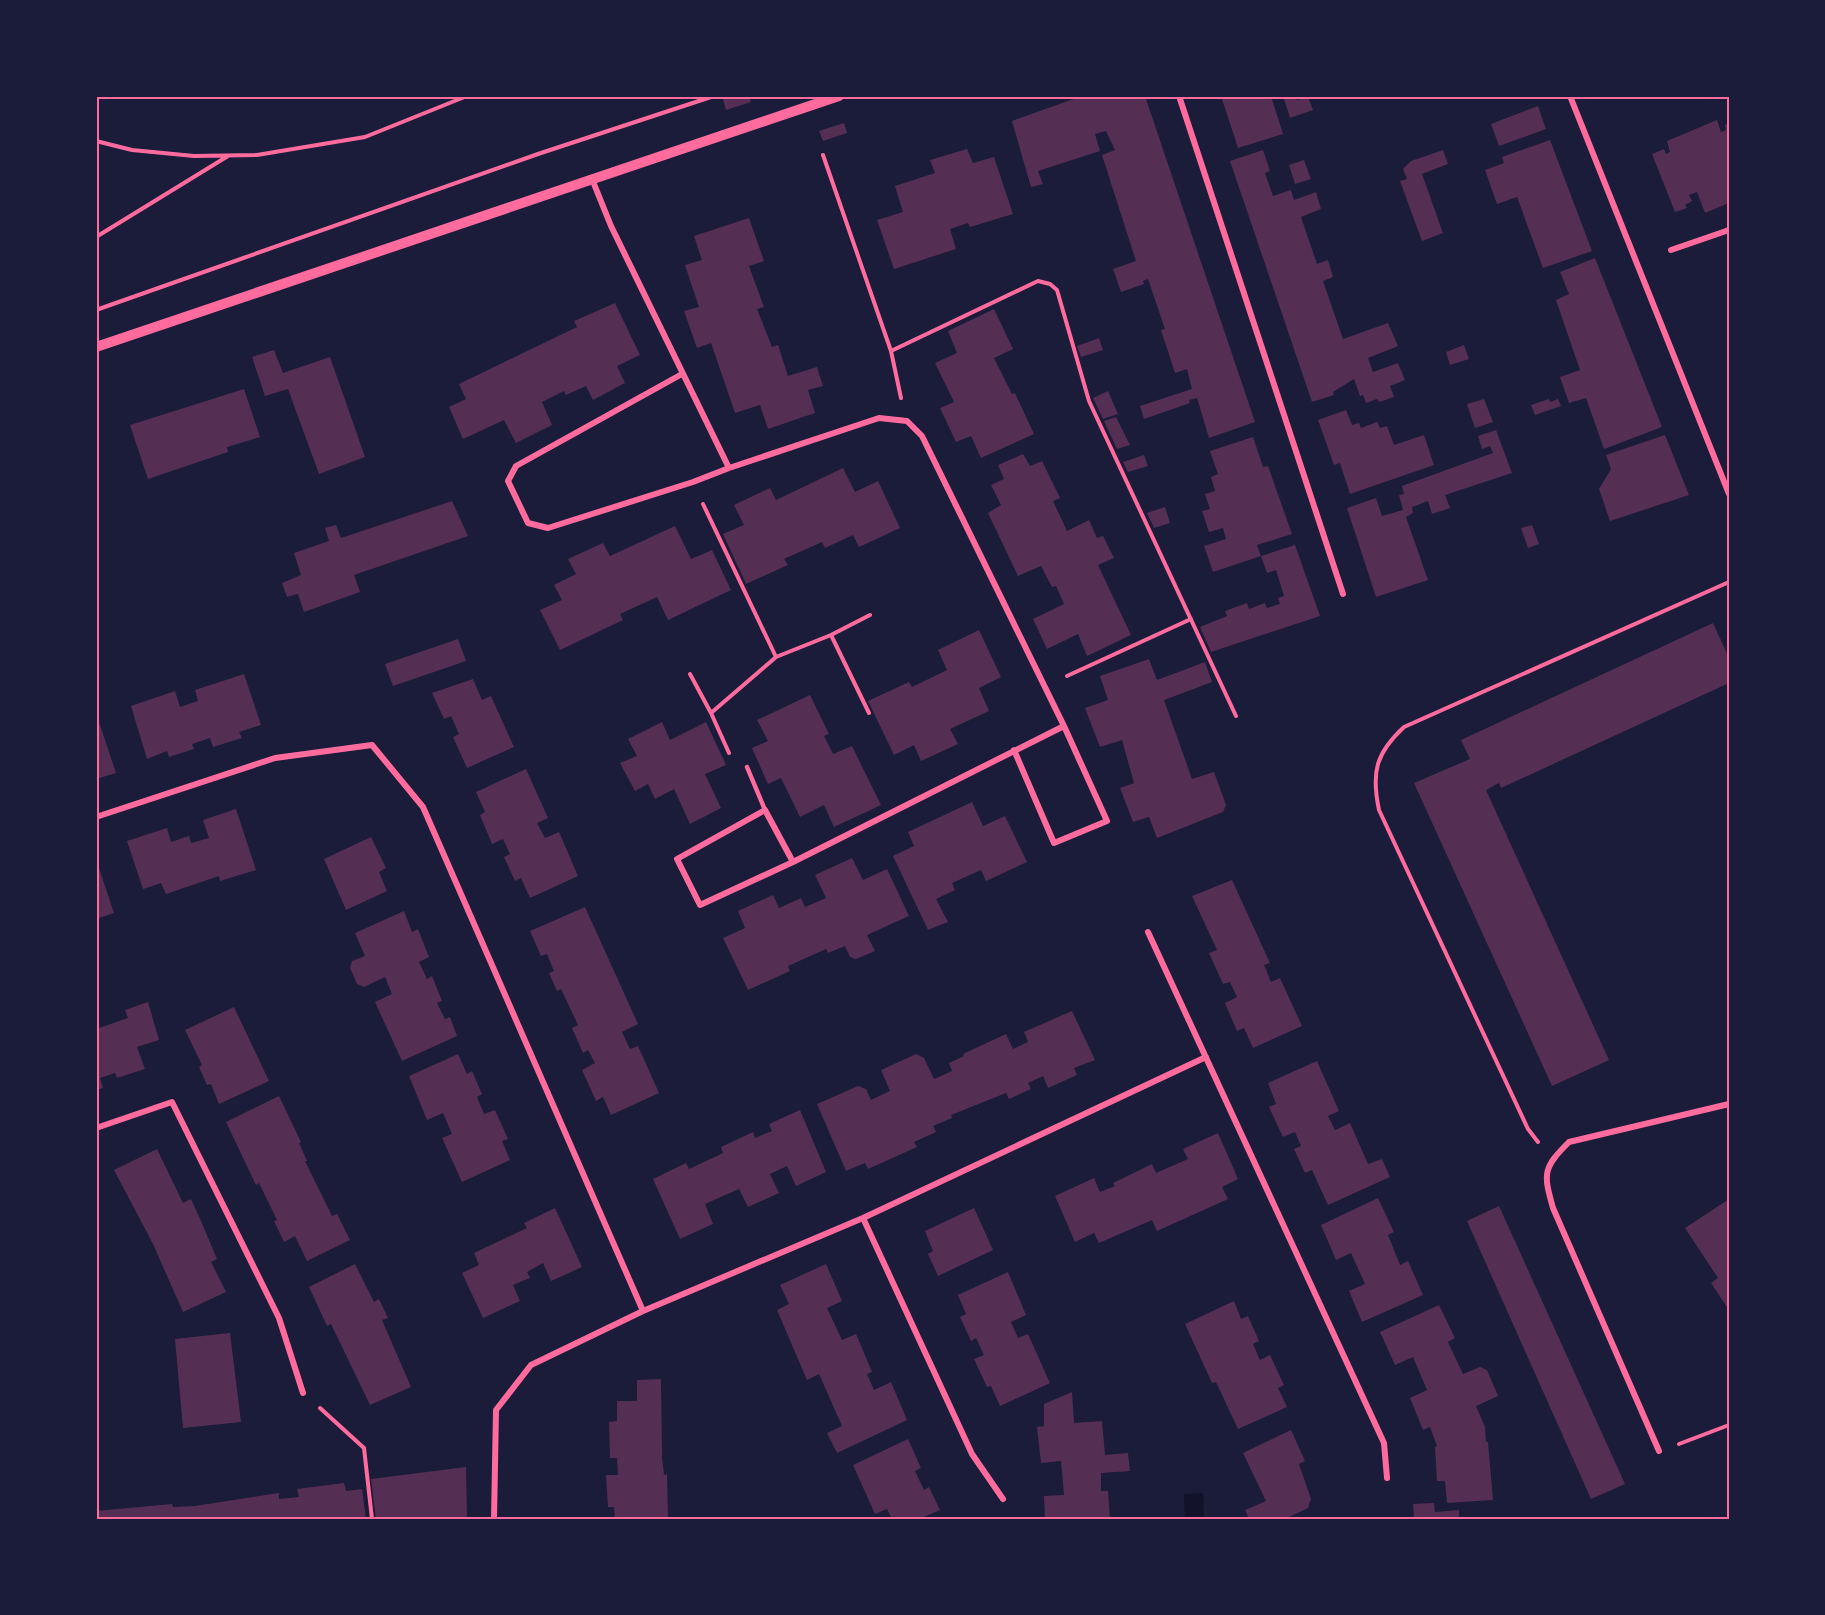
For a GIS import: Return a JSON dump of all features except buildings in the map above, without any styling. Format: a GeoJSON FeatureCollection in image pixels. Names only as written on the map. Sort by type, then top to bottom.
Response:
{"type":"FeatureCollection","features":[{"type":"Feature","properties":{"kind":"street"},"geometry":{"type":"LineString","coordinates":[[96,347],[839,96]]}},
{"type":"Feature","properties":{"kind":"street"},"geometry":{"type":"LineString","coordinates":[[1179,96],[1343,594]]}},
{"type":"Feature","properties":{"kind":"street"},"geometry":{"type":"LineString","coordinates":[[1570,96],[1729,494]]}},
{"type":"Feature","properties":{"kind":"street"},"geometry":{"type":"LineString","coordinates":[[592,179],[610,226],[729,468]]}},
{"type":"Feature","properties":{"kind":"street"},"geometry":{"type":"LineString","coordinates":[[1671,250],[1729,230]]}},
{"type":"Feature","properties":{"kind":"street"},"geometry":{"type":"LineString","coordinates":[[682,374],[516,466],[508,481],[528,523],[548,528],[693,482],[879,418],[907,421],[922,436],[1064,726],[1107,820],[1053,843],[1014,750]]}},
{"type":"Feature","properties":{"kind":"street"},"geometry":{"type":"LineString","coordinates":[[793,862],[765,810],[677,858],[700,905],[793,862],[1064,726]]}},
{"type":"Feature","properties":{"kind":"street"},"geometry":{"type":"LineString","coordinates":[[96,817],[275,758],[372,745],[423,807],[643,1311]]}},
{"type":"Feature","properties":{"kind":"street"},"geometry":{"type":"LineString","coordinates":[[1148,932],[1384,1443],[1387,1478]]}},
{"type":"Feature","properties":{"kind":"street"},"geometry":{"type":"LineString","coordinates":[[494,1519],[496,1410],[531,1365],[643,1311],[863,1218],[1206,1057]]}},
{"type":"Feature","properties":{"kind":"street"},"geometry":{"type":"LineString","coordinates":[[96,1128],[172,1102],[279,1318],[303,1393]]}},
{"type":"Feature","properties":{"kind":"street"},"geometry":{"type":"LineString","coordinates":[[1659,1451],[1552,1208],[1545,1179],[1552,1159],[1569,1142],[1729,1104]]}},
{"type":"Feature","properties":{"kind":"street"},"geometry":{"type":"LineString","coordinates":[[863,1218],[972,1454],[1003,1499]]}},
{"type":"Feature","properties":{"kind":"lane"},"geometry":{"type":"LineString","coordinates":[[747,767],[765,810]]}},
{"type":"Feature","properties":{"kind":"path"},"geometry":{"type":"LineString","coordinates":[[96,141],[132,150],[194,156],[257,156],[365,137],[467,96]]}},
{"type":"Feature","properties":{"kind":"path"},"geometry":{"type":"LineString","coordinates":[[96,310],[538,154],[714,96]]}},
{"type":"Feature","properties":{"kind":"path"},"geometry":{"type":"LineString","coordinates":[[823,155],[891,351],[907,421]]}},
{"type":"Feature","properties":{"kind":"path"},"geometry":{"type":"LineString","coordinates":[[96,237],[229,156]]}},
{"type":"Feature","properties":{"kind":"path"},"geometry":{"type":"LineString","coordinates":[[891,351],[1038,282],[1050,284],[1057,290],[1089,401],[1236,716]]}},
{"type":"Feature","properties":{"kind":"path"},"geometry":{"type":"LineString","coordinates":[[693,482],[776,657]]}},
{"type":"Feature","properties":{"kind":"path"},"geometry":{"type":"LineString","coordinates":[[1552,1159],[1528,1129],[1379,810],[1374,788],[1376,767],[1386,744],[1404,727],[1729,582]]}},
{"type":"Feature","properties":{"kind":"path"},"geometry":{"type":"LineString","coordinates":[[711,713],[776,657],[831,635],[870,615]]}},
{"type":"Feature","properties":{"kind":"path"},"geometry":{"type":"LineString","coordinates":[[1044,687],[1191,619]]}},
{"type":"Feature","properties":{"kind":"path"},"geometry":{"type":"LineString","coordinates":[[831,635],[869,713]]}},
{"type":"Feature","properties":{"kind":"path"},"geometry":{"type":"LineString","coordinates":[[690,674],[711,713],[726,750],[747,767]]}},
{"type":"Feature","properties":{"kind":"path"},"geometry":{"type":"LineString","coordinates":[[303,1393],[364,1448],[372,1519]]}},
{"type":"Feature","properties":{"kind":"path"},"geometry":{"type":"LineString","coordinates":[[1659,1451],[1729,1425]]}},
{"type":"Feature","properties":{"kind":"shaded area"},"geometry":{"type":"Polygon","coordinates":[[[1203,1493],[1204,1519],[1185,1519],[1184,1494],[1203,1493]]]}}]}
